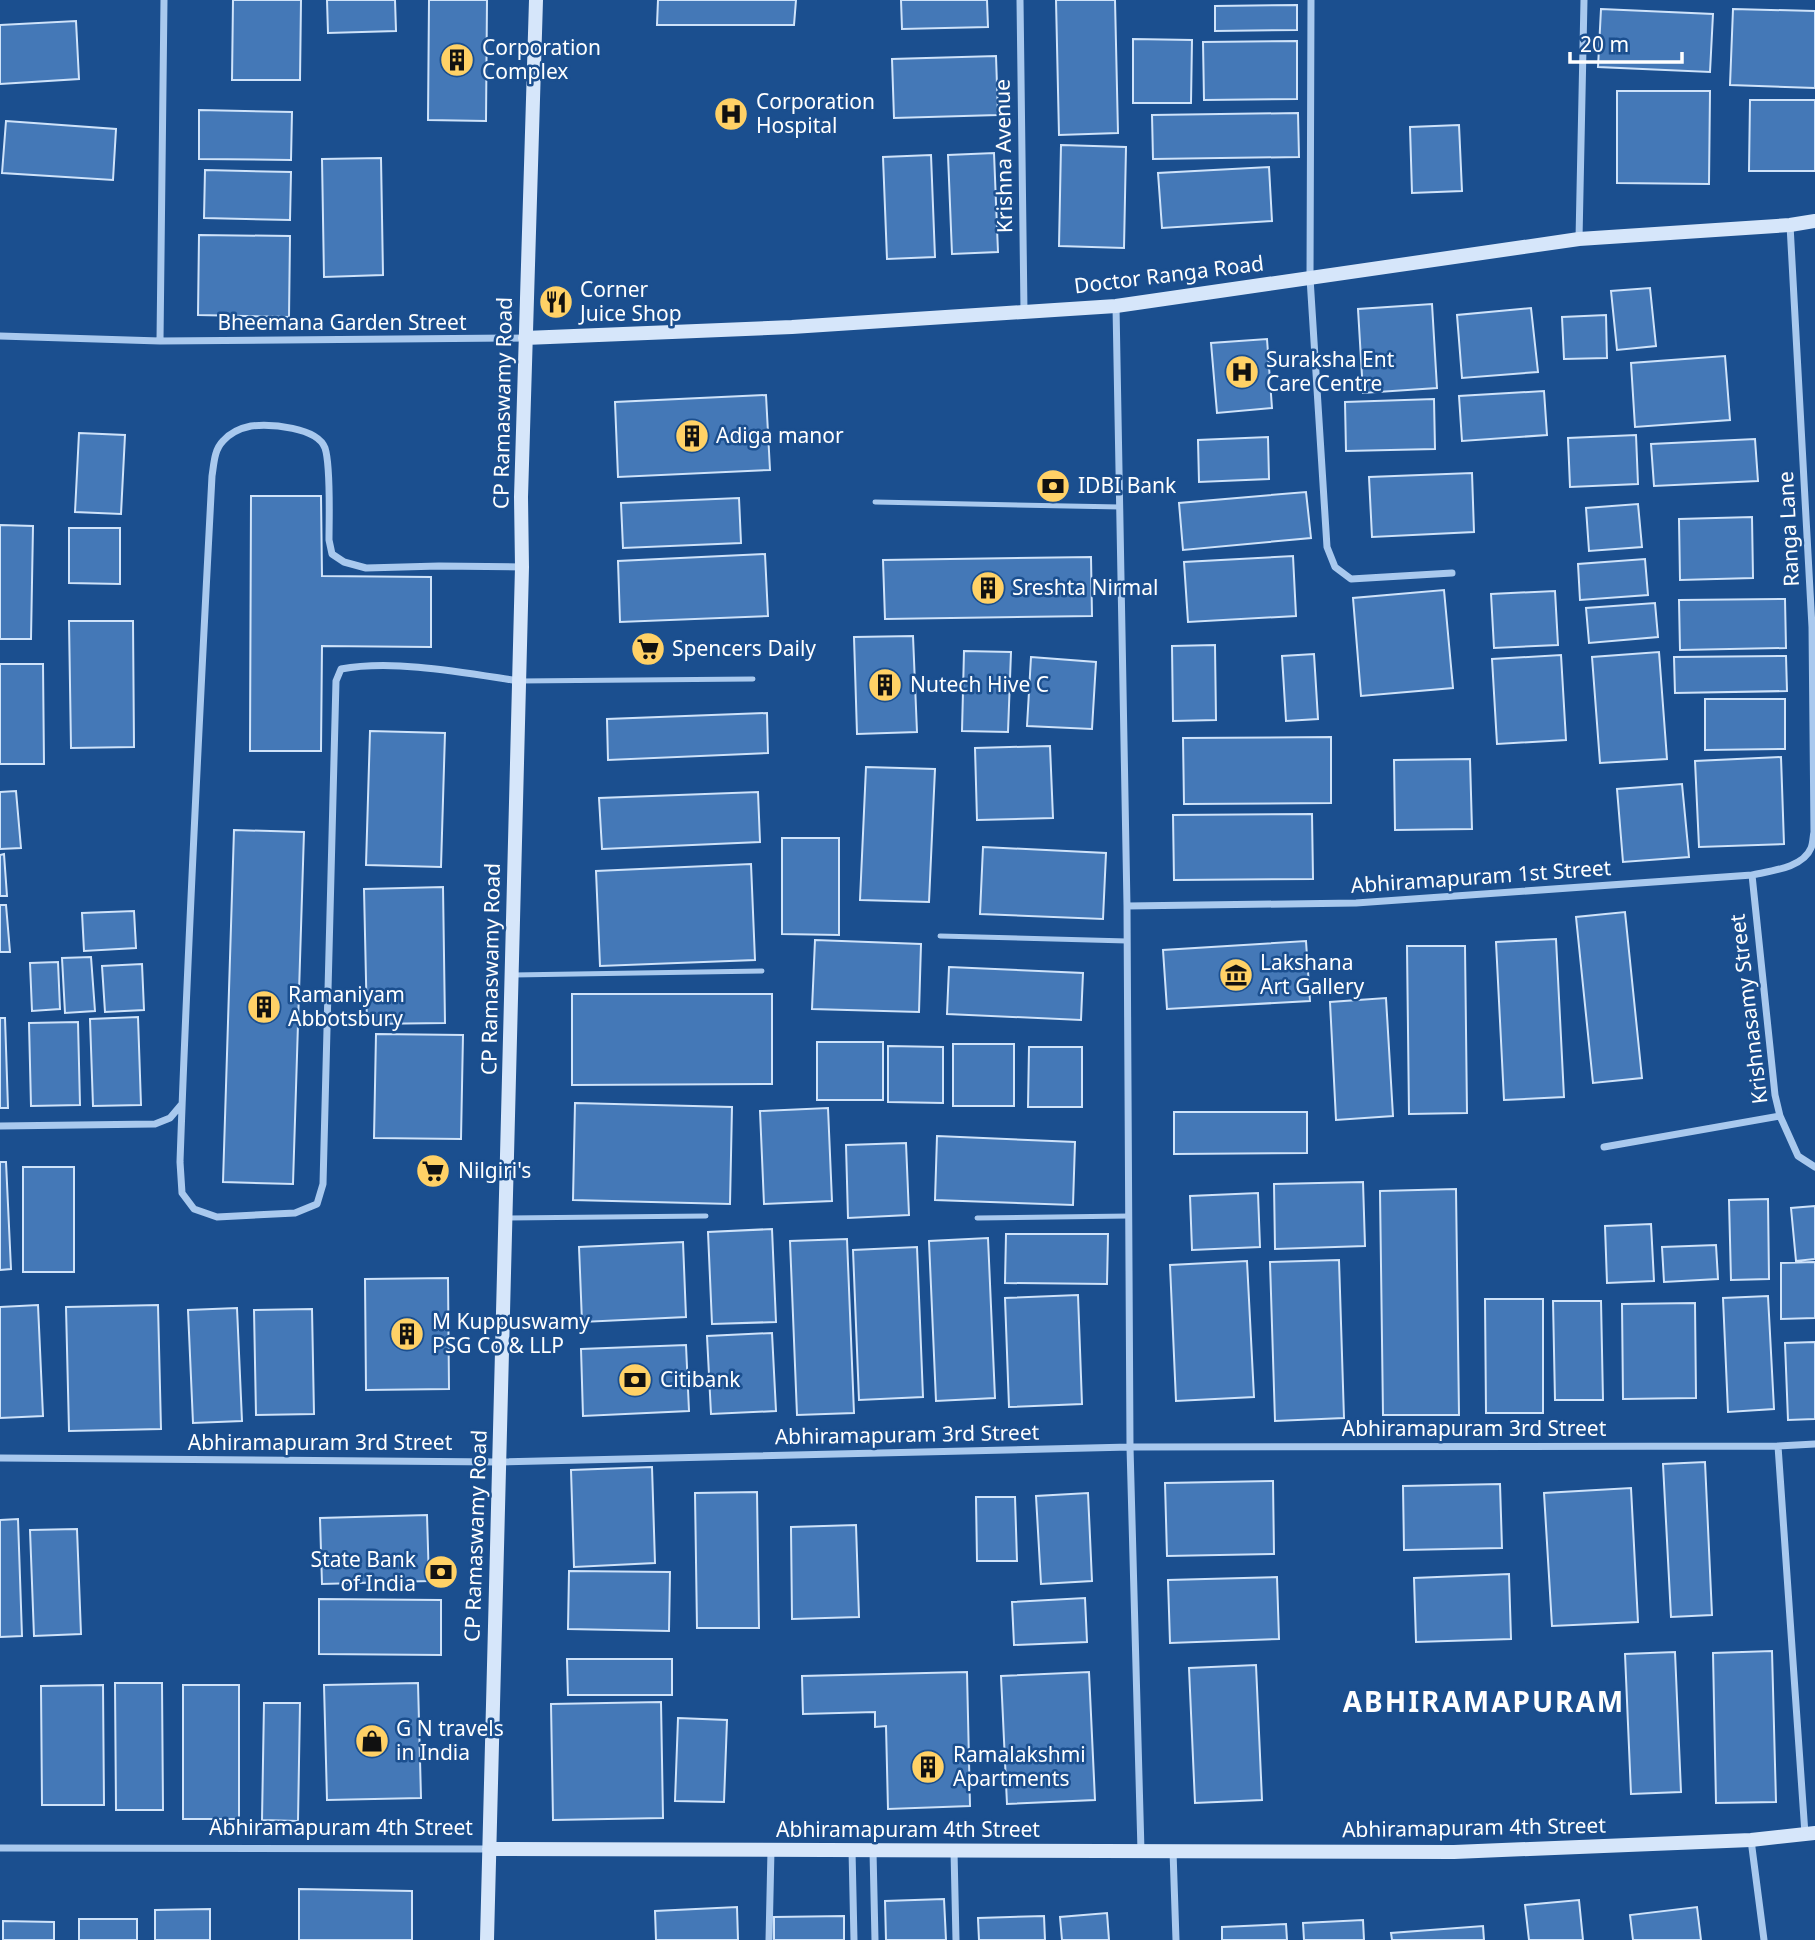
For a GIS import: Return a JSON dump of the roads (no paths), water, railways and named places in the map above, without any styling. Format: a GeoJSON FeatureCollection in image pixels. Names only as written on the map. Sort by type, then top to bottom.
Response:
{"type":"FeatureCollection","features":[{"type":"Feature","properties":{"kind":"main road","name":"CP Ramaswamy Road"},"geometry":{"type":"LineString","coordinates":[[487,1940],[522,567],[525,338],[536,0]]}},
{"type":"Feature","properties":{"kind":"main road","name":"Doctor Ranga Road"},"geometry":{"type":"LineString","coordinates":[[525,338],[779,328],[1116,306],[1579,239],[1815,221]]}},
{"type":"Feature","properties":{"kind":"main road","name":"Abhiramapuram 4th Street"},"geometry":{"type":"LineString","coordinates":[[489,1849],[1454,1852],[1751,1840],[1810,1834]]}},
{"type":"Feature","properties":{"kind":"street"},"geometry":{"type":"LineString","coordinates":[[160,341],[163,0]]}},
{"type":"Feature","properties":{"kind":"street","name":"Krishna Avenue"},"geometry":{"type":"LineString","coordinates":[[1020,0],[1024,312]]}},
{"type":"Feature","properties":{"kind":"street"},"geometry":{"type":"LineString","coordinates":[[1311,0],[1310,278],[1327,547],[1335,566],[1351,579],[1452,573]]}},
{"type":"Feature","properties":{"kind":"street"},"geometry":{"type":"LineString","coordinates":[[1579,239],[1584,0]]}},
{"type":"Feature","properties":{"kind":"street","name":"Ranga Lane"},"geometry":{"type":"LineString","coordinates":[[1790,225],[1814,627],[1814,832]]}},
{"type":"Feature","properties":{"kind":"street"},"geometry":{"type":"LineString","coordinates":[[1116,306],[1127,906],[1130,1447],[1142,1851]]}},
{"type":"Feature","properties":{"kind":"street","name":"Bheemana Garden Street"},"geometry":{"type":"LineString","coordinates":[[0,336],[160,341],[525,338]]}},
{"type":"Feature","properties":{"kind":"street"},"geometry":{"type":"LineString","coordinates":[[519,681],[446,670],[358,666],[341,669],[336,681],[323,1184],[317,1204],[295,1213],[217,1217],[194,1209],[182,1193],[180,1162],[199,713],[212,476],[216,450],[236,431],[252,426],[284,427],[313,434],[325,447],[332,554],[344,562],[366,568],[522,567]]}},
{"type":"Feature","properties":{"kind":"street","name":"Abhiramapuram 1st Street"},"geometry":{"type":"LineString","coordinates":[[1127,906],[1356,904],[1752,875],[1787,867],[1802,859],[1811,849],[1814,832]]}},
{"type":"Feature","properties":{"kind":"street","name":"Krishnasamy Street"},"geometry":{"type":"LineString","coordinates":[[1752,875],[1775,1095],[1780,1116],[1798,1156],[1815,1167]]}},
{"type":"Feature","properties":{"kind":"street"},"geometry":{"type":"LineString","coordinates":[[0,1126],[155,1124],[170,1118],[182,1104]]}},
{"type":"Feature","properties":{"kind":"street"},"geometry":{"type":"LineString","coordinates":[[1604,1147],[1780,1116]]}},
{"type":"Feature","properties":{"kind":"street","name":"Abhiramapuram 3rd Street"},"geometry":{"type":"LineString","coordinates":[[0,1458],[499,1462],[1130,1447],[1815,1444]]}},
{"type":"Feature","properties":{"kind":"street"},"geometry":{"type":"LineString","coordinates":[[1778,1446],[1810,1834]]}},
{"type":"Feature","properties":{"kind":"street"},"geometry":{"type":"LineString","coordinates":[[1751,1840],[1764,1940]]}},
{"type":"Feature","properties":{"kind":"street","name":"Abhiramapuram 4th Street"},"geometry":{"type":"LineString","coordinates":[[0,1848],[489,1849]]}},
{"type":"Feature","properties":{"kind":"street"},"geometry":{"type":"LineString","coordinates":[[769,1940],[771,1850]]}},
{"type":"Feature","properties":{"kind":"street"},"geometry":{"type":"LineString","coordinates":[[852,1850],[854,1940]]}},
{"type":"Feature","properties":{"kind":"street"},"geometry":{"type":"LineString","coordinates":[[954,1850],[956,1940]]}},
{"type":"Feature","properties":{"kind":"street"},"geometry":{"type":"LineString","coordinates":[[1172,1850],[1176,1940]]}},
{"type":"Feature","properties":{"kind":"street"},"geometry":{"type":"LineString","coordinates":[[873,1851],[875,1940]]}},
{"type":"Feature","properties":{"kind":"lane"},"geometry":{"type":"LineString","coordinates":[[875,502],[1120,507]]}},
{"type":"Feature","properties":{"kind":"lane"},"geometry":{"type":"LineString","coordinates":[[519,681],[753,679]]}},
{"type":"Feature","properties":{"kind":"lane"},"geometry":{"type":"LineString","coordinates":[[940,936],[1127,941]]}},
{"type":"Feature","properties":{"kind":"lane"},"geometry":{"type":"LineString","coordinates":[[512,975],[762,971]]}},
{"type":"Feature","properties":{"kind":"lane"},"geometry":{"type":"LineString","coordinates":[[506,1218],[706,1216]]}},
{"type":"Feature","properties":{"kind":"lane"},"geometry":{"type":"LineString","coordinates":[[977,1218],[1129,1216]]}},
{"type":"Feature","properties":{"kind":"place","name":"Corporation Complex"},"geometry":{"type":"Point","coordinates":[457,60]}},
{"type":"Feature","properties":{"kind":"place","name":"Corporation Hospital"},"geometry":{"type":"Point","coordinates":[731,114]}},
{"type":"Feature","properties":{"kind":"place","name":"Corner Juice Shop"},"geometry":{"type":"Point","coordinates":[556,302]}},
{"type":"Feature","properties":{"kind":"place","name":"Suraksha Ent Care Centre"},"geometry":{"type":"Point","coordinates":[1242,372]}},
{"type":"Feature","properties":{"kind":"place","name":"Adiga manor"},"geometry":{"type":"Point","coordinates":[692,436]}},
{"type":"Feature","properties":{"kind":"place","name":"IDBI Bank"},"geometry":{"type":"Point","coordinates":[1053,486]}},
{"type":"Feature","properties":{"kind":"place","name":"Sreshta Nirmal"},"geometry":{"type":"Point","coordinates":[988,588]}},
{"type":"Feature","properties":{"kind":"place","name":"Spencers Daily"},"geometry":{"type":"Point","coordinates":[648,649]}},
{"type":"Feature","properties":{"kind":"place","name":"Nutech Hive C"},"geometry":{"type":"Point","coordinates":[885,685]}},
{"type":"Feature","properties":{"kind":"place","name":"Lakshana Art Gallery"},"geometry":{"type":"Point","coordinates":[1236,975]}},
{"type":"Feature","properties":{"kind":"place","name":"Ramaniyam Abbotsbury"},"geometry":{"type":"Point","coordinates":[264,1007]}},
{"type":"Feature","properties":{"kind":"place","name":"Nilgiri's"},"geometry":{"type":"Point","coordinates":[433,1171]}},
{"type":"Feature","properties":{"kind":"place","name":"M Kuppuswamy PSG Co & LLP"},"geometry":{"type":"Point","coordinates":[407,1334]}},
{"type":"Feature","properties":{"kind":"place","name":"Citibank"},"geometry":{"type":"Point","coordinates":[635,1380]}},
{"type":"Feature","properties":{"kind":"place","name":"State Bank of India"},"geometry":{"type":"Point","coordinates":[441,1572]}},
{"type":"Feature","properties":{"kind":"place","name":"G N travels in India"},"geometry":{"type":"Point","coordinates":[372,1741]}},
{"type":"Feature","properties":{"kind":"place","name":"Ramalakshmi Apartments"},"geometry":{"type":"Point","coordinates":[928,1767]}},
{"type":"Feature","properties":{"kind":"district","name":"ABHIRAMAPURAM"},"geometry":{"type":"Point","coordinates":[1484,1702]}}]}
